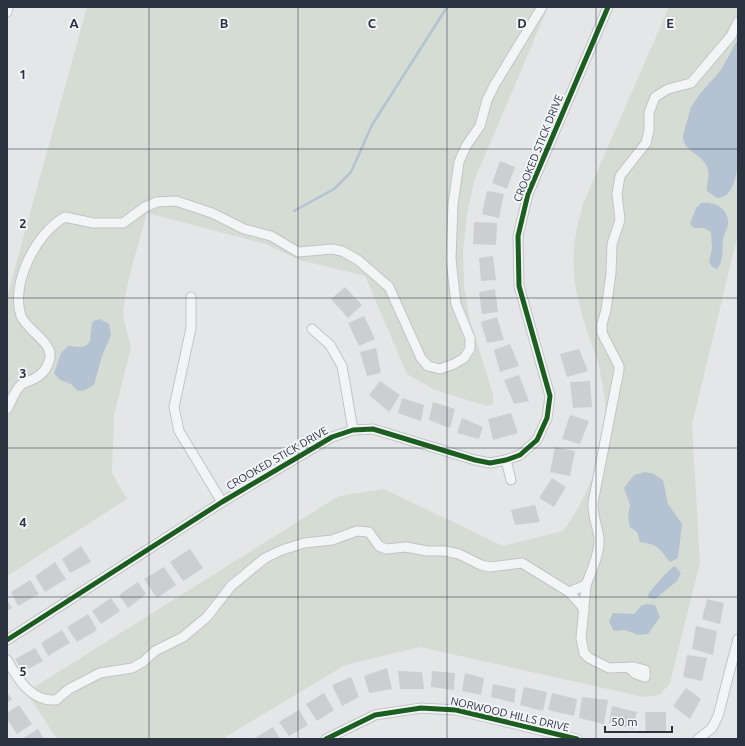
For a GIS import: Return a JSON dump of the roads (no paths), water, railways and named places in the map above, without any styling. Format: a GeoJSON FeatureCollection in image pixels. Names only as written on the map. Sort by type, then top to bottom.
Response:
{"type":"FeatureCollection","features":[{"type":"Feature","properties":{"kind":"street"},"geometry":{"type":"LineString","coordinates":[[7,12],[8,7]]}},
{"type":"Feature","properties":{"kind":"street"},"geometry":{"type":"LineString","coordinates":[[7,409],[21,385],[41,376],[50,356],[47,346],[22,317],[18,303],[22,280],[29,258],[40,238],[54,223],[65,216],[93,223],[123,223],[145,207],[157,202],[176,201],[212,213],[244,229],[272,236],[298,252],[332,249],[342,251],[358,260],[389,287],[421,358],[428,366],[440,369],[454,364],[464,358],[470,349],[470,338],[456,304],[451,259],[453,204],[459,162],[466,146],[480,126],[487,100],[495,84],[542,7]]}},
{"type":"Feature","properties":{"kind":"street","name":"CROOKED STICK DRIVE"},"geometry":{"type":"LineString","coordinates":[[7,640],[222,502],[332,437],[353,430],[373,429],[475,460],[490,463],[520,456],[537,440],[547,418],[550,396],[519,286],[518,236],[528,194],[536,173],[608,7]]}},
{"type":"Feature","properties":{"kind":"street"},"geometry":{"type":"LineString","coordinates":[[628,667],[609,668],[589,658],[584,653],[581,638],[586,585],[599,539],[593,513],[593,502],[619,370],[619,366],[602,333],[602,324],[606,310],[611,273],[612,244],[620,220],[617,194],[620,176],[646,143],[649,130],[649,113],[655,97],[668,89],[691,83],[731,36],[738,22]]}},
{"type":"Feature","properties":{"kind":"street"},"geometry":{"type":"LineString","coordinates":[[191,297],[191,328],[174,407],[175,419],[179,431],[222,502]]}},
{"type":"Feature","properties":{"kind":"street"},"geometry":{"type":"LineString","coordinates":[[312,329],[330,345],[342,366],[353,430]]}},
{"type":"Feature","properties":{"kind":"street"},"geometry":{"type":"LineString","coordinates":[[506,460],[512,480]]}},
{"type":"Feature","properties":{"kind":"street"},"geometry":{"type":"LineString","coordinates":[[7,660],[28,691],[48,700],[56,700],[69,689],[100,673],[132,668],[143,662],[155,651],[183,637],[207,617],[231,586],[265,558],[304,543],[336,539],[358,530],[369,532],[379,546],[386,549],[406,547],[427,551],[445,551],[458,554],[480,565],[490,566],[522,563],[569,592],[581,605],[584,611]]}},
{"type":"Feature","properties":{"kind":"street"},"geometry":{"type":"LineString","coordinates":[[569,592],[586,585]]}},
{"type":"Feature","properties":{"kind":"street"},"geometry":{"type":"LineString","coordinates":[[698,739],[712,728],[718,716],[738,639]]}},
{"type":"Feature","properties":{"kind":"street","name":"NORWOOD HILLS DRIVE"},"geometry":{"type":"LineString","coordinates":[[330,738],[375,715],[421,708],[456,710],[577,739]]}},
{"type":"Feature","properties":{"kind":"water"},"geometry":{"type":"Polygon","coordinates":[[[738,39],[738,166],[730,191],[727,195],[717,198],[707,191],[707,166],[685,145],[683,136],[691,107],[699,95],[721,70],[738,39]]]}},
{"type":"Feature","properties":{"kind":"water"},"geometry":{"type":"Polygon","coordinates":[[[701,203],[710,203],[719,206],[723,209],[727,216],[728,224],[723,239],[722,259],[717,269],[712,267],[709,262],[712,248],[711,232],[704,228],[694,228],[690,224],[696,208],[701,203]]]}},
{"type":"Feature","properties":{"kind":"water"},"geometry":{"type":"Polygon","coordinates":[[[100,319],[109,324],[111,335],[102,356],[94,385],[83,391],[78,391],[71,384],[60,380],[54,373],[61,353],[68,346],[77,347],[88,345],[90,342],[93,321],[100,319]]]}},
{"type":"Feature","properties":{"kind":"water"},"geometry":{"type":"Polygon","coordinates":[[[645,472],[654,474],[663,480],[668,504],[682,524],[678,558],[670,562],[655,546],[640,542],[637,532],[630,527],[628,517],[630,505],[624,488],[634,475],[645,472]]]}},
{"type":"Feature","properties":{"kind":"water"},"geometry":{"type":"Polygon","coordinates":[[[675,566],[681,573],[677,581],[655,599],[649,598],[648,595],[652,588],[675,566]]]}},
{"type":"Feature","properties":{"kind":"water"},"geometry":{"type":"Polygon","coordinates":[[[647,604],[655,605],[660,617],[648,634],[638,635],[625,630],[614,631],[609,622],[613,613],[634,614],[641,606],[647,604]]]}},
{"type":"Feature","properties":{"kind":"waterway"},"geometry":{"type":"LineString","coordinates":[[294,211],[334,189],[351,172],[372,125],[447,7]]}}]}
